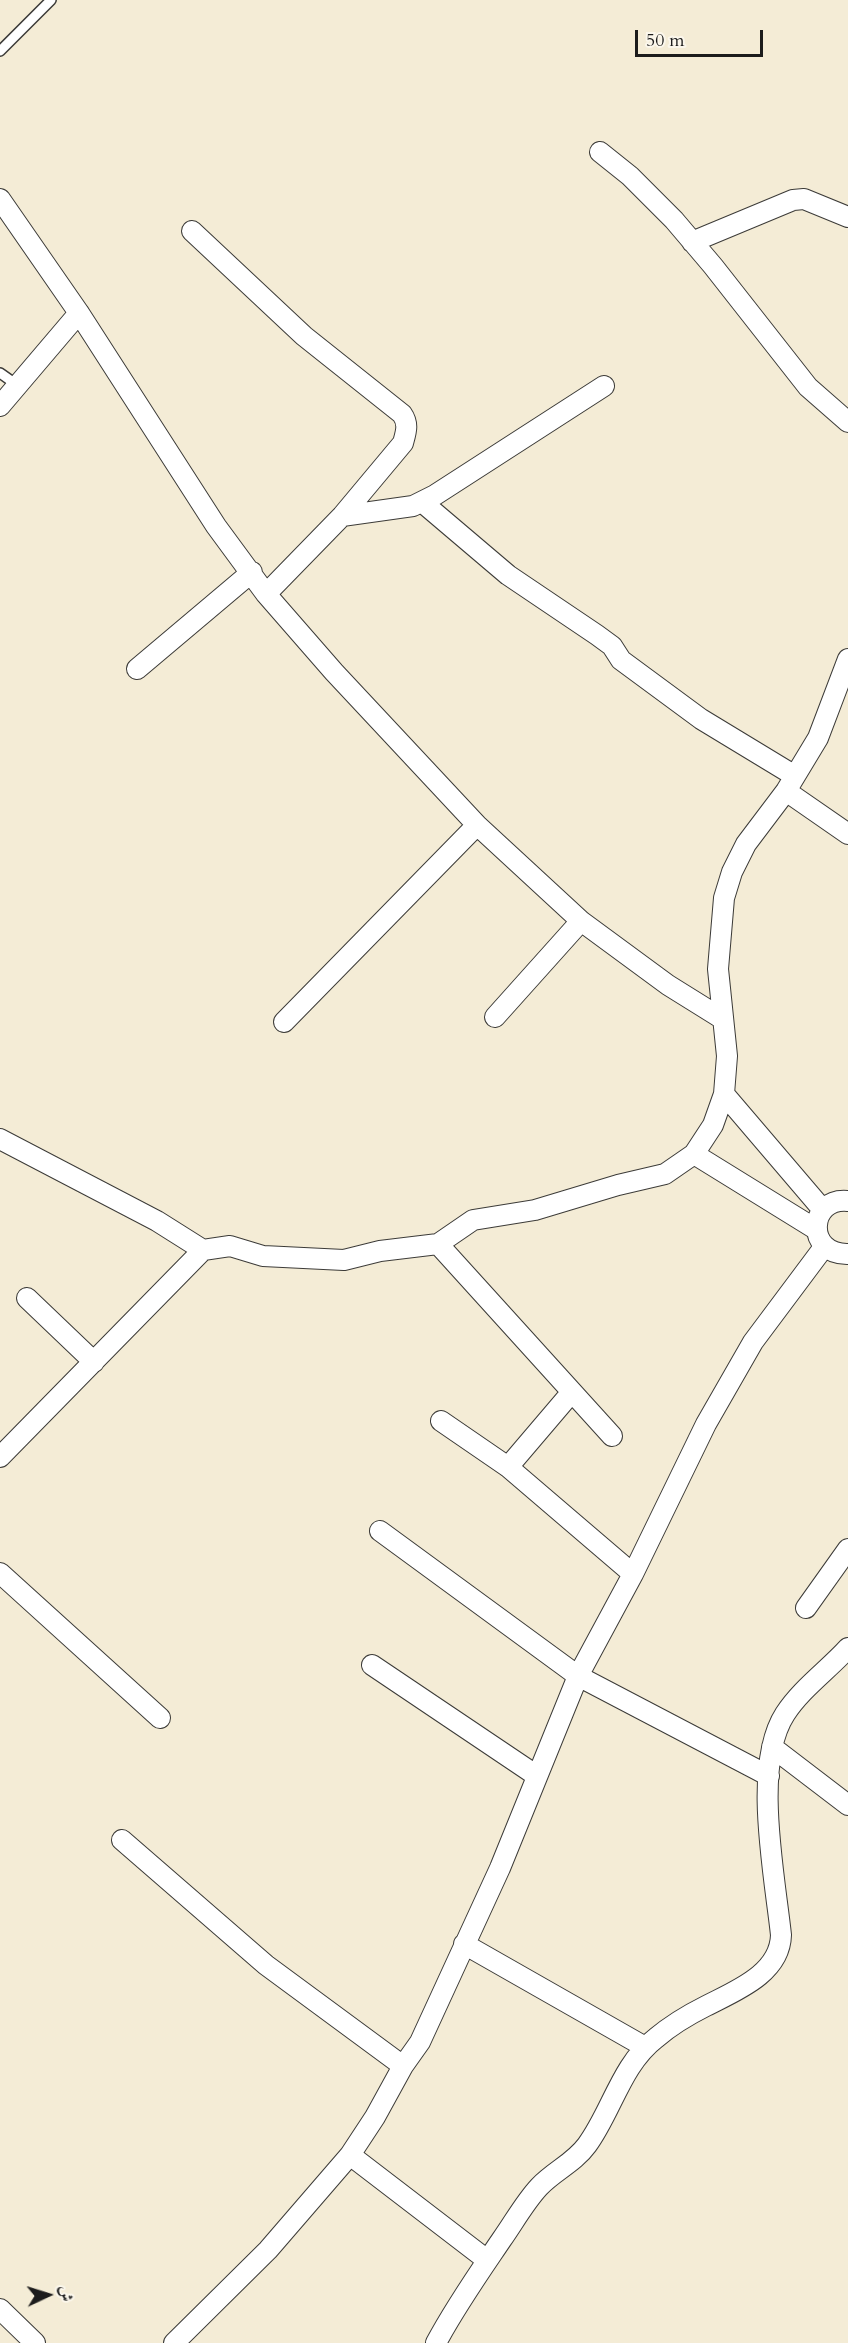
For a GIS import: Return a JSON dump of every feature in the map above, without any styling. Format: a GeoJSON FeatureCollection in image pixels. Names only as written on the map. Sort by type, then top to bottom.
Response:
{"type":"FeatureCollection","features":[{"type":"Feature","properties":{"kind":"street"},"geometry":{"type":"LineString","coordinates":[[600,152],[630,176],[692,242],[808,387],[848,422]]}},
{"type":"Feature","properties":{"kind":"street"},"geometry":{"type":"LineString","coordinates":[[0,199],[78,313],[216,526],[266,594],[334,672],[477,825],[581,921],[668,985],[721,1018]]}},
{"type":"Feature","properties":{"kind":"street"},"geometry":{"type":"LineString","coordinates":[[692,242],[793,200],[804,199],[848,217]]}},
{"type":"Feature","properties":{"kind":"street"},"geometry":{"type":"LineString","coordinates":[[192,231],[304,336],[402,414],[406,420],[407,431],[403,443],[342,516],[266,594]]}},
{"type":"Feature","properties":{"kind":"street"},"geometry":{"type":"LineString","coordinates":[[0,406],[78,313]]}},
{"type":"Feature","properties":{"kind":"street"},"geometry":{"type":"LineString","coordinates":[[342,516],[413,506],[422,502],[604,386]]}},
{"type":"Feature","properties":{"kind":"street"},"geometry":{"type":"LineString","coordinates":[[422,502],[508,575],[612,646],[621,660],[791,784],[848,834]]}},
{"type":"Feature","properties":{"kind":"street"},"geometry":{"type":"LineString","coordinates":[[137,669],[252,572]]}},
{"type":"Feature","properties":{"kind":"street"},"geometry":{"type":"LineString","coordinates":[[0,1456],[203,1250],[230,1246],[263,1256],[344,1260],[380,1251],[438,1244],[473,1220],[535,1210],[618,1185],[665,1174],[694,1154],[713,1125],[724,1094],[727,1056],[721,1018],[718,969],[724,898],[732,872],[746,844],[791,784],[818,738],[848,659]]}},
{"type":"Feature","properties":{"kind":"street"},"geometry":{"type":"LineString","coordinates":[[284,1022],[477,825]]}},
{"type":"Feature","properties":{"kind":"street"},"geometry":{"type":"LineString","coordinates":[[495,1017],[581,921]]}},
{"type":"Feature","properties":{"kind":"street"},"geometry":{"type":"LineString","coordinates":[[724,1094],[823,1210]]}},
{"type":"Feature","properties":{"kind":"street"},"geometry":{"type":"LineString","coordinates":[[1,1142],[157,1221],[203,1250]]}},
{"type":"Feature","properties":{"kind":"street"},"geometry":{"type":"LineString","coordinates":[[694,1154],[835,1249]]}},
{"type":"Feature","properties":{"kind":"street"},"geometry":{"type":"LineString","coordinates":[[835,1249],[817,1222],[823,1210],[836,1202],[848,1201]]}},
{"type":"Feature","properties":{"kind":"street"},"geometry":{"type":"LineString","coordinates":[[438,1244],[612,1436]]}},
{"type":"Feature","properties":{"kind":"street"},"geometry":{"type":"LineString","coordinates":[[174,2343],[268,2250],[350,2155],[375,2117],[403,2066],[420,2042],[500,1868],[578,1676],[633,1574],[706,1424],[753,1342],[835,1249]]}},
{"type":"Feature","properties":{"kind":"street"},"geometry":{"type":"LineString","coordinates":[[27,1298],[94,1362]]}},
{"type":"Feature","properties":{"kind":"street"},"geometry":{"type":"LineString","coordinates":[[508,1467],[571,1393]]}},
{"type":"Feature","properties":{"kind":"street"},"geometry":{"type":"LineString","coordinates":[[441,1421],[508,1467],[633,1574]]}},
{"type":"Feature","properties":{"kind":"street"},"geometry":{"type":"LineString","coordinates":[[380,1532],[578,1676],[770,1776]]}},
{"type":"Feature","properties":{"kind":"street"},"geometry":{"type":"LineString","coordinates":[[806,1608],[848,1549]]}},
{"type":"Feature","properties":{"kind":"street"},"geometry":{"type":"LineString","coordinates":[[0,1573],[160,1718]]}},
{"type":"Feature","properties":{"kind":"street"},"geometry":{"type":"LineString","coordinates":[[436,2343],[487,2260],[541,2185],[581,2154],[597,2132],[630,2066],[645,2047],[689,2016],[738,1992],[773,1960],[780,1946],[767,1804],[772,1747],[783,1716],[793,1702],[848,1648]]}},
{"type":"Feature","properties":{"kind":"street"},"geometry":{"type":"LineString","coordinates":[[372,1665],[537,1776]]}},
{"type":"Feature","properties":{"kind":"street"},"geometry":{"type":"LineString","coordinates":[[772,1747],[848,1805]]}},
{"type":"Feature","properties":{"kind":"street"},"geometry":{"type":"LineString","coordinates":[[122,1840],[266,1965],[403,2066]]}},
{"type":"Feature","properties":{"kind":"street"},"geometry":{"type":"LineString","coordinates":[[464,1944],[645,2047]]}},
{"type":"Feature","properties":{"kind":"street"},"geometry":{"type":"LineString","coordinates":[[350,2155],[487,2260]]}},
{"type":"Feature","properties":{"kind":"street"},"geometry":{"type":"LineString","coordinates":[[0,2309],[35,2343]]}},
{"type":"Feature","properties":{"kind":"lane"},"geometry":{"type":"LineString","coordinates":[[0,51],[51,0]]}},
{"type":"Feature","properties":{"kind":"lane"},"geometry":{"type":"LineString","coordinates":[[0,373],[17,385]]}}]}
